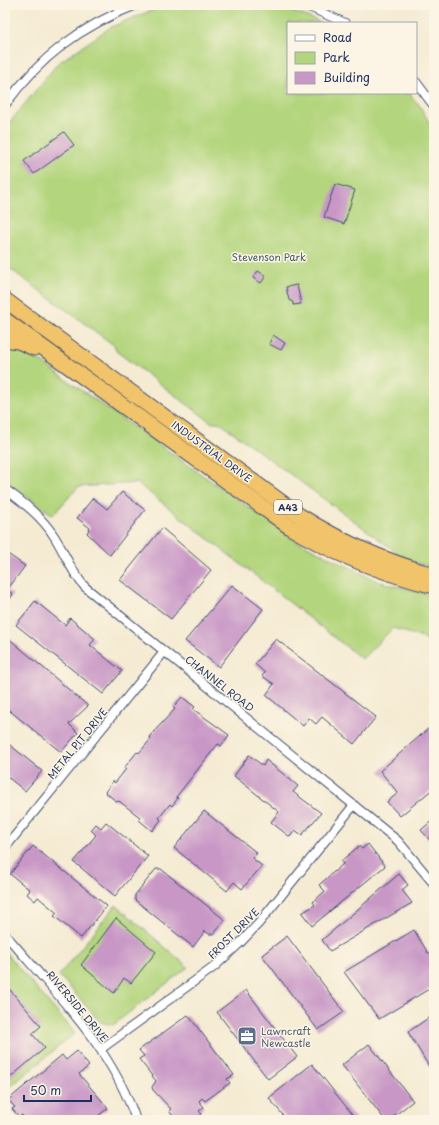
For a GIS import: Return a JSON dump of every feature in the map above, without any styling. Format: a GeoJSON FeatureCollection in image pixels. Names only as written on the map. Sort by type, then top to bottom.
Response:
{"type":"FeatureCollection","features":[{"type":"Feature","properties":{"kind":"highway","name":"INDUSTRIAL DRIVE"},"geometry":{"type":"LineString","coordinates":[[7,311],[80,374],[302,534],[349,559],[403,579],[434,586]]}},
{"type":"Feature","properties":{"kind":"highway","name":"INDUSTRIAL DRIVE"},"geometry":{"type":"LineString","coordinates":[[7,311],[326,533],[366,552],[408,568],[434,575]]}},
{"type":"Feature","properties":{"kind":"highway"},"geometry":{"type":"LineString","coordinates":[[5,339],[29,345],[80,374]]}},
{"type":"Feature","properties":{"kind":"street"},"geometry":{"type":"LineString","coordinates":[[5,105],[38,65],[64,42],[90,26],[136,5]]}},
{"type":"Feature","properties":{"kind":"street"},"geometry":{"type":"LineString","coordinates":[[305,5],[343,22]]}},
{"type":"Feature","properties":{"kind":"street"},"geometry":{"type":"LineString","coordinates":[[417,83],[434,106]]}},
{"type":"Feature","properties":{"kind":"street","name":"CHANNEL ROAD"},"geometry":{"type":"LineString","coordinates":[[5,489],[37,514],[47,526],[77,578],[85,587],[398,841],[434,884]]}},
{"type":"Feature","properties":{"kind":"street","name":"METAL PIT DRIVE"},"geometry":{"type":"LineString","coordinates":[[5,848],[164,652]]}},
{"type":"Feature","properties":{"kind":"street","name":"FROST DRIVE"},"geometry":{"type":"LineString","coordinates":[[101,1049],[214,967],[241,942],[259,923],[354,805]]}},
{"type":"Feature","properties":{"kind":"street","name":"RIVERSIDE DRIVE"},"geometry":{"type":"LineString","coordinates":[[5,934],[88,1031],[101,1049],[122,1086],[136,1120]]}},
{"type":"Feature","properties":{"kind":"green space","name":"Stevenson Park"},"geometry":{"type":"Polygon","coordinates":[[[174,5],[249,5],[286,10],[319,22],[287,22],[287,94],[410,94],[420,106],[434,131],[434,567],[410,562],[219,422],[212,423],[116,351],[115,346],[5,265],[5,128],[58,63],[111,27],[155,9],[174,5]]]}},
{"type":"Feature","properties":{"kind":"green space"},"geometry":{"type":"Polygon","coordinates":[[[5,347],[37,359],[295,540],[377,581],[434,596],[434,642],[393,628],[362,659],[137,483],[78,487],[53,515],[5,481],[5,347]]]}},
{"type":"Feature","properties":{"kind":"green space"},"geometry":{"type":"Polygon","coordinates":[[[116,905],[188,967],[113,1025],[100,1022],[59,975],[116,905]]]}},
{"type":"Feature","properties":{"kind":"green space"},"geometry":{"type":"Polygon","coordinates":[[[5,952],[75,1033],[5,1091],[5,952]]]}},
{"type":"Feature","properties":{"kind":"building"},"geometry":{"type":"Polygon","coordinates":[[[64,132],[74,145],[34,174],[24,161],[64,132]]]}},
{"type":"Feature","properties":{"kind":"building"},"geometry":{"type":"Polygon","coordinates":[[[335,184],[355,190],[344,224],[324,217],[335,184]]]}},
{"type":"Feature","properties":{"kind":"building"},"geometry":{"type":"Polygon","coordinates":[[[258,271],[266,276],[261,283],[253,278],[258,271]]]}},
{"type":"Feature","properties":{"kind":"building"},"geometry":{"type":"Polygon","coordinates":[[[297,285],[301,304],[293,305],[293,302],[289,300],[286,287],[297,285]]]}},
{"type":"Feature","properties":{"kind":"building"},"geometry":{"type":"Polygon","coordinates":[[[273,335],[285,343],[281,350],[269,344],[273,335]]]}},
{"type":"Feature","properties":{"kind":"building"},"geometry":{"type":"Polygon","coordinates":[[[122,492],[145,510],[110,555],[87,533],[90,528],[77,518],[93,498],[107,509],[122,492]]]}},
{"type":"Feature","properties":{"kind":"building"},"geometry":{"type":"Polygon","coordinates":[[[162,528],[211,570],[171,619],[120,580],[162,528]]]}},
{"type":"Feature","properties":{"kind":"building"},"geometry":{"type":"Polygon","coordinates":[[[5,552],[25,566],[7,590],[13,594],[5,605],[5,552]]]}},
{"type":"Feature","properties":{"kind":"building"},"geometry":{"type":"Polygon","coordinates":[[[232,585],[263,609],[219,667],[185,641],[232,585]]]}},
{"type":"Feature","properties":{"kind":"building"},"geometry":{"type":"Polygon","coordinates":[[[35,601],[65,625],[70,618],[95,639],[90,645],[122,671],[103,694],[16,625],[35,601]]]}},
{"type":"Feature","properties":{"kind":"building"},"geometry":{"type":"Polygon","coordinates":[[[6,636],[88,706],[69,724],[78,733],[61,752],[5,707],[6,636]]]}},
{"type":"Feature","properties":{"kind":"building"},"geometry":{"type":"Polygon","coordinates":[[[276,639],[376,717],[354,744],[322,717],[316,724],[309,718],[303,726],[266,695],[274,684],[262,676],[265,673],[255,664],[276,639]]]}},
{"type":"Feature","properties":{"kind":"building"},"geometry":{"type":"Polygon","coordinates":[[[182,697],[195,707],[193,709],[229,735],[221,746],[218,744],[176,797],[178,798],[172,806],[170,804],[159,818],[161,820],[152,831],[139,820],[141,818],[105,792],[113,781],[115,783],[126,769],[124,768],[137,752],[139,753],[151,739],[149,737],[175,709],[173,707],[182,697]]]}},
{"type":"Feature","properties":{"kind":"building"},"geometry":{"type":"Polygon","coordinates":[[[429,728],[434,734],[434,788],[400,816],[387,802],[398,793],[380,771],[429,728]]]}},
{"type":"Feature","properties":{"kind":"building"},"geometry":{"type":"Polygon","coordinates":[[[5,741],[42,771],[25,791],[5,775],[5,741]]]}},
{"type":"Feature","properties":{"kind":"building"},"geometry":{"type":"Polygon","coordinates":[[[249,755],[263,766],[266,760],[298,786],[293,792],[321,813],[302,835],[295,830],[290,837],[271,822],[279,812],[234,776],[249,755]]]}},
{"type":"Feature","properties":{"kind":"building"},"geometry":{"type":"Polygon","coordinates":[[[204,811],[257,853],[252,858],[262,866],[242,889],[234,882],[227,891],[174,848],[204,811]]]}},
{"type":"Feature","properties":{"kind":"building"},"geometry":{"type":"Polygon","coordinates":[[[434,819],[434,845],[421,830],[434,819]]]}},
{"type":"Feature","properties":{"kind":"building"},"geometry":{"type":"Polygon","coordinates":[[[106,822],[148,856],[115,896],[74,862],[96,835],[91,830],[96,824],[101,828],[106,822]]]}},
{"type":"Feature","properties":{"kind":"building"},"geometry":{"type":"Polygon","coordinates":[[[368,844],[385,866],[312,926],[302,913],[315,905],[313,902],[325,891],[319,885],[343,864],[341,861],[359,846],[362,849],[368,844]]]}},
{"type":"Feature","properties":{"kind":"building"},"geometry":{"type":"Polygon","coordinates":[[[33,846],[107,906],[81,938],[54,916],[57,913],[38,897],[35,901],[27,894],[30,890],[10,874],[33,846]]]}},
{"type":"Feature","properties":{"kind":"building"},"geometry":{"type":"Polygon","coordinates":[[[156,869],[161,869],[225,920],[214,934],[209,934],[205,931],[193,947],[135,900],[135,895],[156,869]]]}},
{"type":"Feature","properties":{"kind":"building"},"geometry":{"type":"Polygon","coordinates":[[[399,874],[408,885],[402,890],[412,903],[330,951],[322,940],[399,874]]]}},
{"type":"Feature","properties":{"kind":"building"},"geometry":{"type":"Polygon","coordinates":[[[116,918],[156,952],[131,983],[124,978],[114,993],[81,965],[116,918]]]}},
{"type":"Feature","properties":{"kind":"building"},"geometry":{"type":"Polygon","coordinates":[[[414,930],[428,953],[434,952],[434,986],[379,1019],[344,972],[414,930]]]}},
{"type":"Feature","properties":{"kind":"building"},"geometry":{"type":"Polygon","coordinates":[[[287,936],[344,1012],[318,1030],[262,955],[287,936]]]}},
{"type":"Feature","properties":{"kind":"building"},"geometry":{"type":"Polygon","coordinates":[[[5,984],[41,1026],[32,1034],[45,1048],[5,1082],[5,984]]]}},
{"type":"Feature","properties":{"kind":"building"},"geometry":{"type":"Polygon","coordinates":[[[246,990],[297,1057],[268,1079],[217,1012],[246,990]]]}},
{"type":"Feature","properties":{"kind":"building"},"geometry":{"type":"Polygon","coordinates":[[[434,1014],[434,1073],[433,1073],[408,1032],[434,1014]]]}},
{"type":"Feature","properties":{"kind":"building"},"geometry":{"type":"Polygon","coordinates":[[[188,1015],[234,1075],[227,1079],[230,1083],[205,1101],[202,1098],[199,1101],[204,1107],[199,1111],[202,1114],[195,1120],[176,1120],[169,1111],[171,1109],[153,1090],[152,1087],[156,1081],[139,1059],[144,1056],[139,1050],[188,1015]]]}},
{"type":"Feature","properties":{"kind":"building"},"geometry":{"type":"Polygon","coordinates":[[[369,1044],[413,1101],[389,1120],[385,1120],[342,1065],[369,1044]]]}},
{"type":"Feature","properties":{"kind":"building"},"geometry":{"type":"Polygon","coordinates":[[[77,1051],[89,1066],[79,1074],[108,1108],[93,1120],[26,1120],[22,1115],[19,1117],[12,1109],[15,1107],[8,1100],[62,1055],[66,1060],[77,1051]]]}},
{"type":"Feature","properties":{"kind":"building"},"geometry":{"type":"Polygon","coordinates":[[[312,1064],[356,1119],[287,1120],[269,1098],[312,1064]]]}},
{"type":"Feature","properties":{"kind":"place","name":"Lawncraft Newcastle"},"geometry":{"type":"Point","coordinates":[247,1036]}}]}
